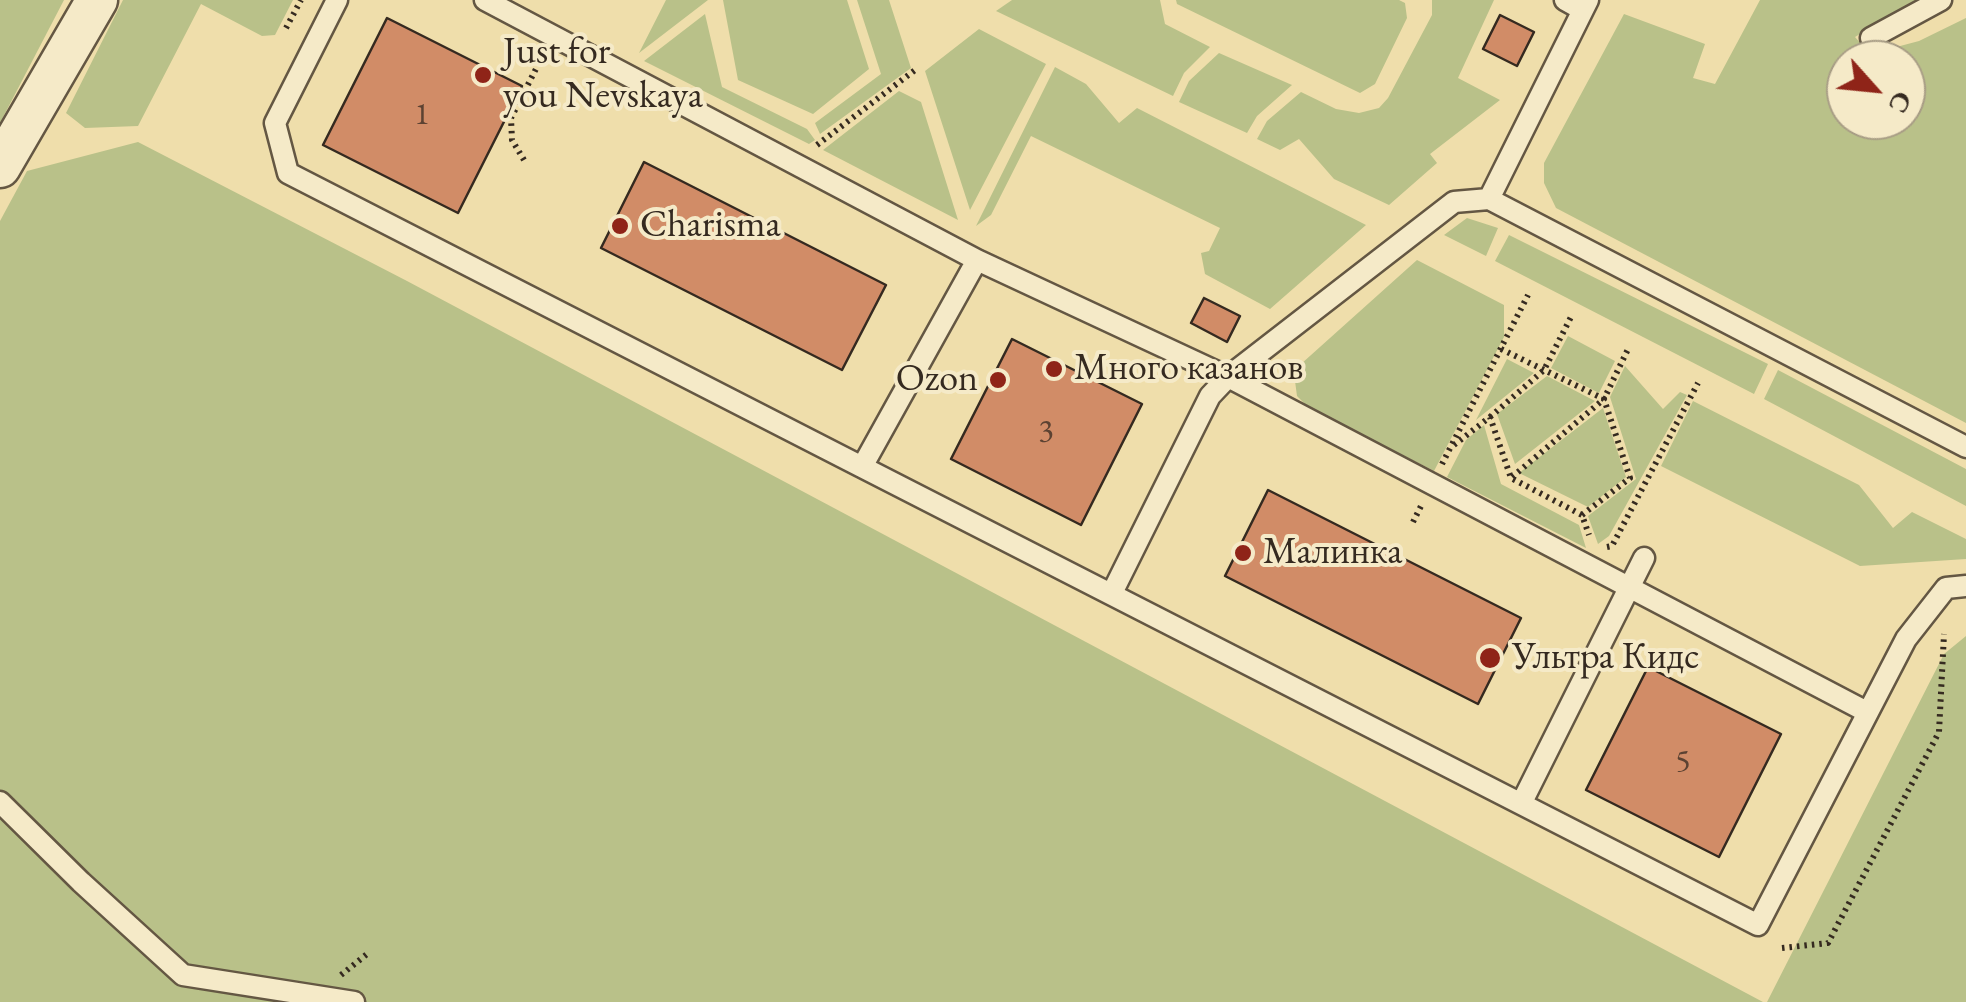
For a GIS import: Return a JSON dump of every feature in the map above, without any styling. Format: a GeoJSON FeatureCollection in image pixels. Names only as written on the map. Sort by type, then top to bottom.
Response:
{"type":"FeatureCollection","features":[{"type":"Feature","properties":{"kind":"street"},"geometry":{"type":"LineString","coordinates":[[0,167],[98,0]]}},
{"type":"Feature","properties":{"kind":"lane"},"geometry":{"type":"LineString","coordinates":[[337,0],[276,123],[288,173],[1758,925],[1906,639],[1956,587]]}},
{"type":"Feature","properties":{"kind":"lane"},"geometry":{"type":"LineString","coordinates":[[485,0],[976,260],[1228,376],[1867,712]]}},
{"type":"Feature","properties":{"kind":"lane"},"geometry":{"type":"LineString","coordinates":[[1872,38],[1940,0]]}},
{"type":"Feature","properties":{"kind":"lane"},"geometry":{"type":"LineString","coordinates":[[1489,200],[1578,3]]}},
{"type":"Feature","properties":{"kind":"lane"},"geometry":{"type":"LineString","coordinates":[[1112,593],[1210,396],[1228,376],[1454,202],[1489,200],[1966,447]]}},
{"type":"Feature","properties":{"kind":"lane"},"geometry":{"type":"LineString","coordinates":[[862,466],[976,260]]}},
{"type":"Feature","properties":{"kind":"lane"},"geometry":{"type":"LineString","coordinates":[[1522,802],[1644,558]]}},
{"type":"Feature","properties":{"kind":"lane"},"geometry":{"type":"LineString","coordinates":[[0,802],[183,975],[354,1002]]}},
{"type":"Feature","properties":{"kind":"path"},"geometry":{"type":"LineString","coordinates":[[286,28],[301,0]]}},
{"type":"Feature","properties":{"kind":"path"},"geometry":{"type":"LineString","coordinates":[[524,160],[512,140],[511,118],[541,58]]}},
{"type":"Feature","properties":{"kind":"path"},"geometry":{"type":"LineString","coordinates":[[808,152],[914,70]]}},
{"type":"Feature","properties":{"kind":"path"},"geometry":{"type":"LineString","coordinates":[[1435,478],[1528,296]]}},
{"type":"Feature","properties":{"kind":"path"},"geometry":{"type":"LineString","coordinates":[[1451,447],[1544,370],[1571,318]]}},
{"type":"Feature","properties":{"kind":"path"},"geometry":{"type":"LineString","coordinates":[[1511,478],[1604,398],[1629,347]]}},
{"type":"Feature","properties":{"kind":"path"},"geometry":{"type":"LineString","coordinates":[[1501,349],[1604,398],[1630,478],[1582,515]]}},
{"type":"Feature","properties":{"kind":"path"},"geometry":{"type":"LineString","coordinates":[[1490,417],[1511,478],[1582,515],[1594,550],[1612,546],[1698,382]]}},
{"type":"Feature","properties":{"kind":"path"},"geometry":{"type":"LineString","coordinates":[[1412,522],[1428,493]]}},
{"type":"Feature","properties":{"kind":"path"},"geometry":{"type":"LineString","coordinates":[[1782,948],[1828,942],[1939,732],[1956,587]]}},
{"type":"Feature","properties":{"kind":"green space"},"geometry":{"type":"Polygon","coordinates":[[[0,0],[64,0],[0,123],[0,0]]]}},
{"type":"Feature","properties":{"kind":"green space"},"geometry":{"type":"Polygon","coordinates":[[[123,0],[293,0],[275,35],[262,36],[201,4],[138,126],[85,128],[66,113],[123,0]]]}},
{"type":"Feature","properties":{"kind":"green space"},"geometry":{"type":"Polygon","coordinates":[[[666,0],[708,0],[639,53],[666,0]]]}},
{"type":"Feature","properties":{"kind":"green space"},"geometry":{"type":"Polygon","coordinates":[[[723,0],[847,0],[869,69],[813,114],[738,80],[723,0]]]}},
{"type":"Feature","properties":{"kind":"green space"},"geometry":{"type":"Polygon","coordinates":[[[857,0],[889,0],[911,68],[820,134],[815,123],[881,74],[857,0]]]}},
{"type":"Feature","properties":{"kind":"green space"},"geometry":{"type":"Polygon","coordinates":[[[1012,0],[1160,0],[1165,24],[1210,47],[1184,73],[1173,96],[996,11],[1012,0]]]}},
{"type":"Feature","properties":{"kind":"green space"},"geometry":{"type":"Polygon","coordinates":[[[1176,0],[1399,0],[1405,3],[1407,18],[1375,84],[1360,93],[1177,4],[1176,0]]]}},
{"type":"Feature","properties":{"kind":"green space"},"geometry":{"type":"Polygon","coordinates":[[[1432,0],[1494,0],[1458,78],[1500,100],[1430,154],[1437,163],[1389,205],[1334,179],[1299,139],[1280,150],[1257,139],[1267,121],[1301,92],[1336,109],[1359,113],[1379,108],[1432,15],[1432,0]]]}},
{"type":"Feature","properties":{"kind":"green space"},"geometry":{"type":"Polygon","coordinates":[[[1760,0],[1917,0],[1855,37],[1858,40],[1826,40],[1826,140],[1926,140],[1926,40],[1921,40],[1966,18],[1966,423],[1556,208],[1544,183],[1544,163],[1624,14],[1705,44],[1693,78],[1715,84],[1760,0]]]}},
{"type":"Feature","properties":{"kind":"green space"},"geometry":{"type":"Polygon","coordinates":[[[705,14],[722,87],[807,129],[815,140],[809,144],[644,61],[705,14]]]}},
{"type":"Feature","properties":{"kind":"green space"},"geometry":{"type":"Polygon","coordinates":[[[979,29],[1046,64],[970,210],[925,71],[979,29]]]}},
{"type":"Feature","properties":{"kind":"green space"},"geometry":{"type":"Polygon","coordinates":[[[1219,53],[1292,85],[1257,116],[1247,133],[1179,102],[1189,81],[1219,53]]]}},
{"type":"Feature","properties":{"kind":"green space"},"geometry":{"type":"Polygon","coordinates":[[[1055,67],[1086,84],[1119,123],[1137,108],[1366,225],[1270,309],[1205,274],[1201,253],[1209,251],[1220,228],[1031,136],[991,215],[976,226],[1055,67]]]}},
{"type":"Feature","properties":{"kind":"green space"},"geometry":{"type":"Polygon","coordinates":[[[899,91],[921,102],[958,220],[823,150],[899,91]]]}},
{"type":"Feature","properties":{"kind":"green space"},"geometry":{"type":"Polygon","coordinates":[[[138,142],[1763,1002],[0,1002],[0,221],[27,171],[138,142]]]}},
{"type":"Feature","properties":{"kind":"green space"},"geometry":{"type":"Polygon","coordinates":[[[1467,218],[1498,228],[1486,256],[1444,235],[1467,218]]]}},
{"type":"Feature","properties":{"kind":"green space"},"geometry":{"type":"Polygon","coordinates":[[[1509,235],[1768,364],[1754,394],[1495,261],[1509,235]]]}},
{"type":"Feature","properties":{"kind":"green space"},"geometry":{"type":"Polygon","coordinates":[[[1417,260],[1504,305],[1504,337],[1434,471],[1308,407],[1297,396],[1295,381],[1301,364],[1417,260]]]}},
{"type":"Feature","properties":{"kind":"green space"},"geometry":{"type":"Polygon","coordinates":[[[1568,336],[1615,361],[1599,393],[1551,368],[1568,336]]]}},
{"type":"Feature","properties":{"kind":"green space"},"geometry":{"type":"Polygon","coordinates":[[[1507,359],[1534,373],[1476,420],[1507,359]]]}},
{"type":"Feature","properties":{"kind":"green space"},"geometry":{"type":"Polygon","coordinates":[[[1625,366],[1663,409],[1680,392],[1687,395],[1609,536],[1598,544],[1588,516],[1636,479],[1610,397],[1625,366]]]}},
{"type":"Feature","properties":{"kind":"green space"},"geometry":{"type":"Polygon","coordinates":[[[1778,370],[1966,469],[1966,506],[1764,399],[1778,370]]]}},
{"type":"Feature","properties":{"kind":"green space"},"geometry":{"type":"Polygon","coordinates":[[[1547,376],[1595,401],[1515,464],[1497,414],[1547,376]]]}},
{"type":"Feature","properties":{"kind":"green space"},"geometry":{"type":"Polygon","coordinates":[[[1693,401],[1859,485],[1893,528],[1912,512],[1966,539],[1966,559],[1860,566],[1661,466],[1693,401]]]}},
{"type":"Feature","properties":{"kind":"green space"},"geometry":{"type":"Polygon","coordinates":[[[1603,408],[1626,477],[1588,507],[1519,473],[1603,408]]]}},
{"type":"Feature","properties":{"kind":"green space"},"geometry":{"type":"Polygon","coordinates":[[[1484,425],[1501,484],[1579,525],[1586,548],[1447,477],[1466,440],[1484,425]]]}},
{"type":"Feature","properties":{"kind":"green space"},"geometry":{"type":"Polygon","coordinates":[[[1966,636],[1966,1002],[1767,1002],[1944,654],[1966,636]]]}},
{"type":"Feature","properties":{"kind":"building"},"geometry":{"type":"Polygon","coordinates":[[[1500,15],[1534,32],[1517,66],[1483,49],[1500,15]]]}},
{"type":"Feature","properties":{"kind":"building"},"geometry":{"type":"Polygon","coordinates":[[[387,18],[522,86],[458,213],[323,145],[387,18]]]}},
{"type":"Feature","properties":{"kind":"building"},"geometry":{"type":"Polygon","coordinates":[[[644,162],[886,285],[842,370],[601,248],[644,162]]]}},
{"type":"Feature","properties":{"kind":"building"},"geometry":{"type":"Polygon","coordinates":[[[1204,298],[1240,316],[1227,342],[1191,323],[1204,298]]]}},
{"type":"Feature","properties":{"kind":"building"},"geometry":{"type":"Polygon","coordinates":[[[1012,339],[1142,404],[1081,525],[951,459],[1012,339]]]}},
{"type":"Feature","properties":{"kind":"building"},"geometry":{"type":"Polygon","coordinates":[[[1268,490],[1521,618],[1478,704],[1225,576],[1268,490]]]}},
{"type":"Feature","properties":{"kind":"building"},"geometry":{"type":"Polygon","coordinates":[[[1648,667],[1781,734],[1719,857],[1586,790],[1648,667]]]}},
{"type":"Feature","properties":{"kind":"place","name":"Just for you Nevskaya"},"geometry":{"type":"Point","coordinates":[483,75]}},
{"type":"Feature","properties":{"kind":"place","name":"Charisma"},"geometry":{"type":"Point","coordinates":[620,226]}},
{"type":"Feature","properties":{"kind":"place","name":"Много казанов"},"geometry":{"type":"Point","coordinates":[1054,369]}},
{"type":"Feature","properties":{"kind":"place","name":"Ozon"},"geometry":{"type":"Point","coordinates":[998,380]}},
{"type":"Feature","properties":{"kind":"place","name":"Малинка"},"geometry":{"type":"Point","coordinates":[1243,553]}},
{"type":"Feature","properties":{"kind":"place","name":"Ультра Кидс"},"geometry":{"type":"Point","coordinates":[1490,658]}}]}
